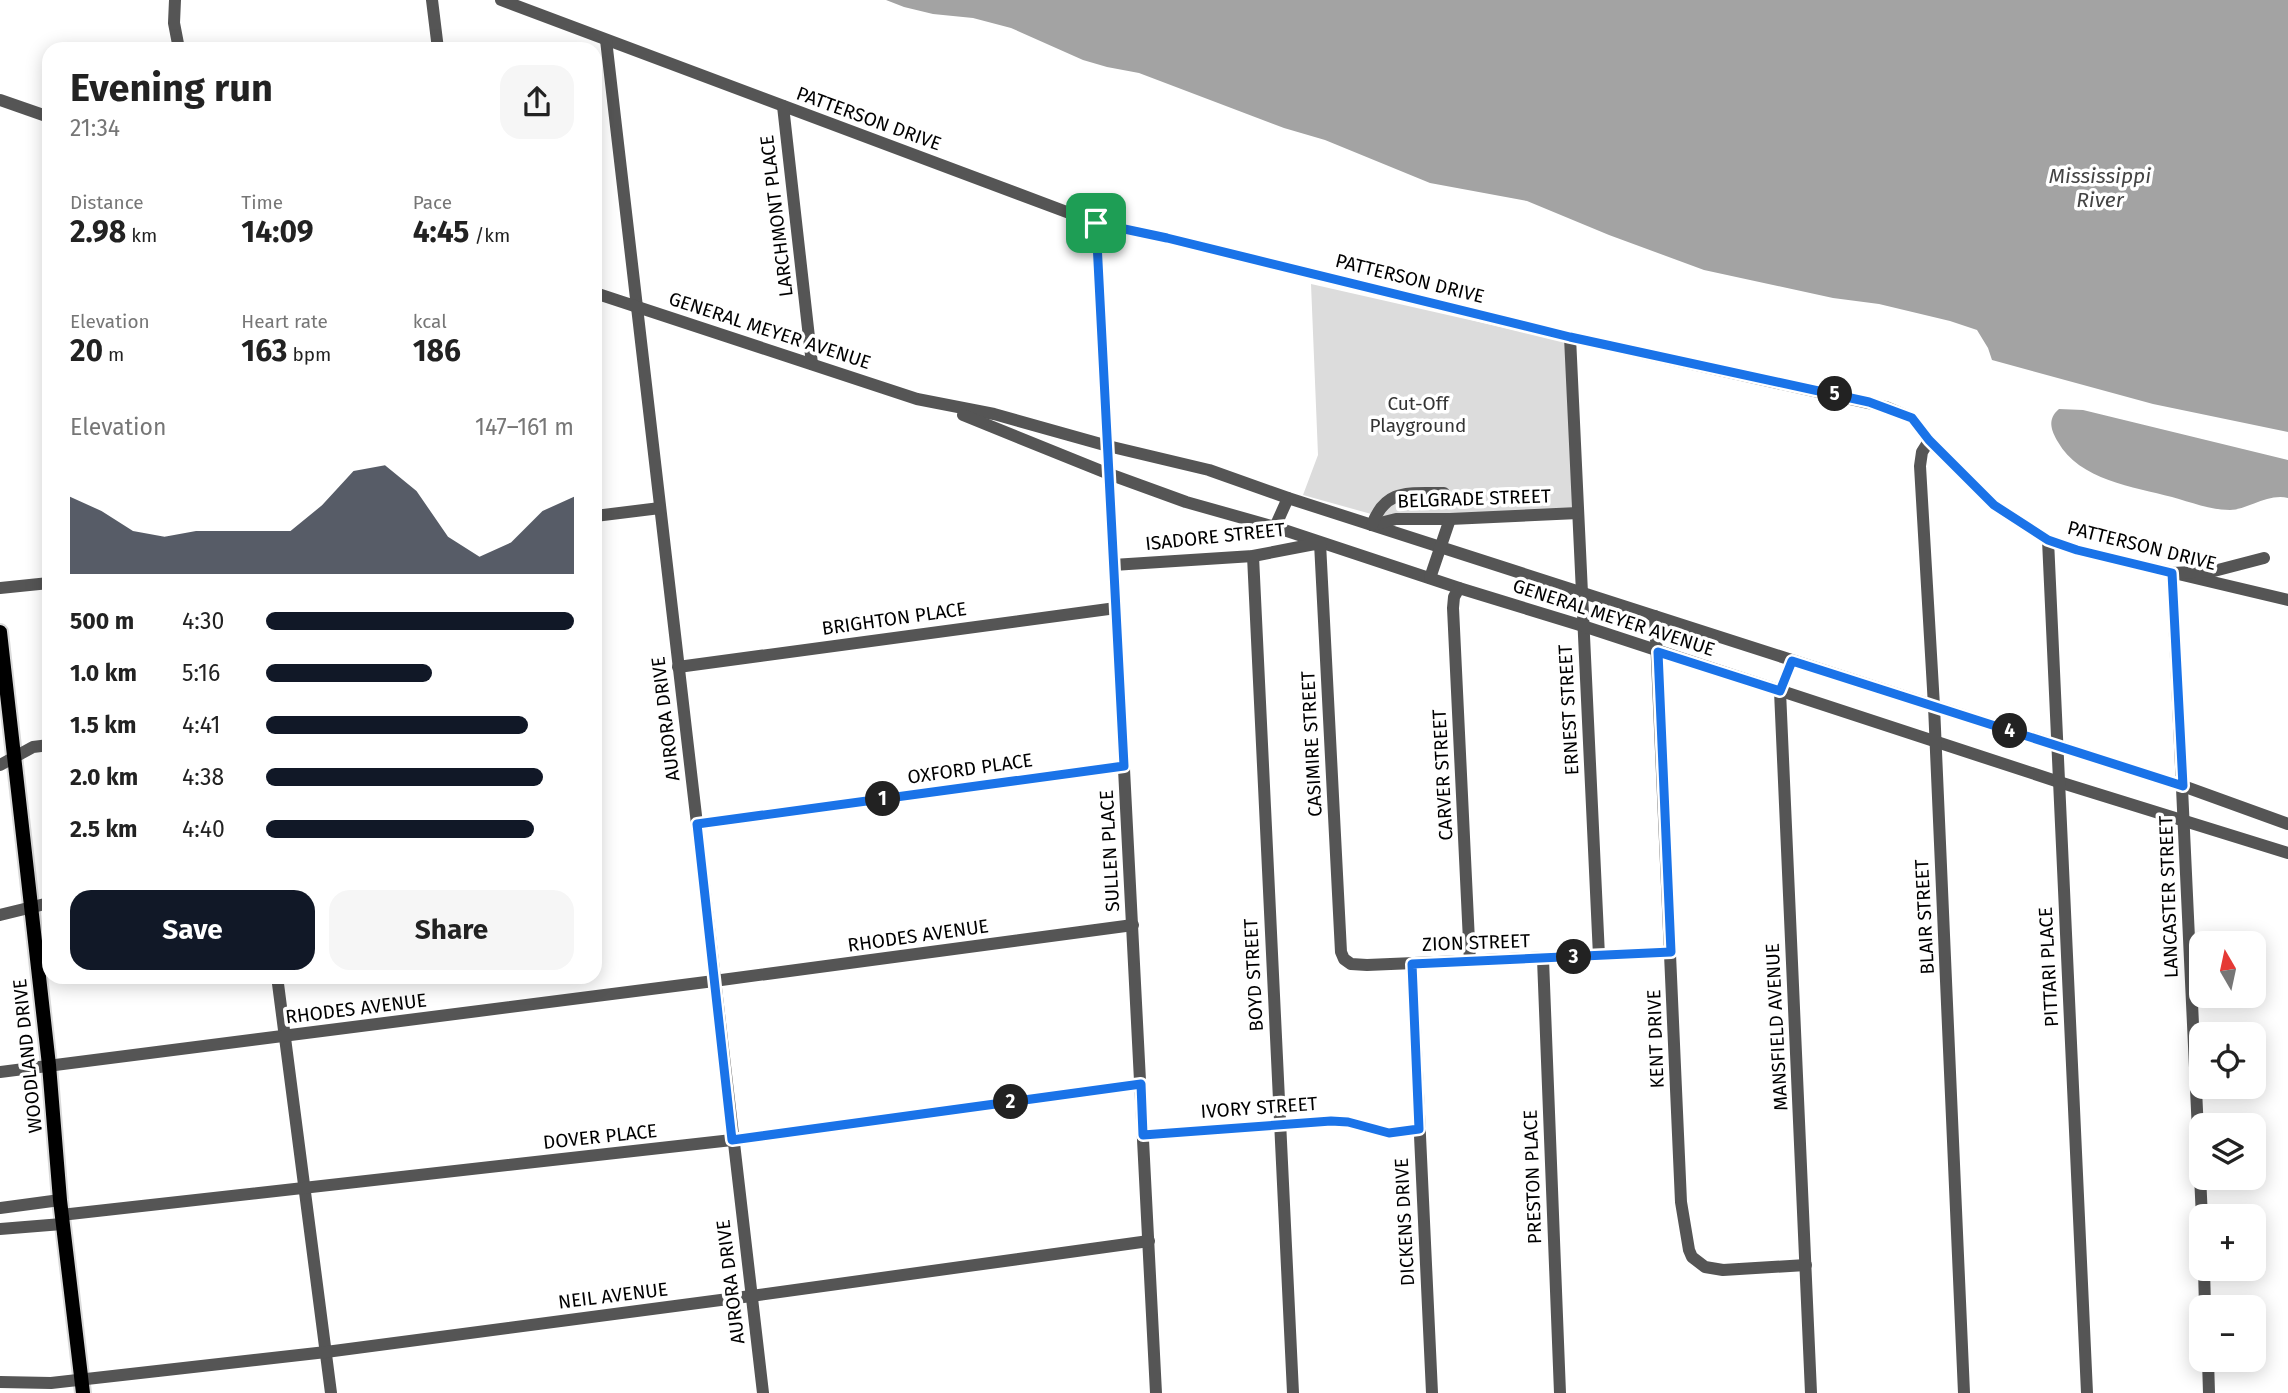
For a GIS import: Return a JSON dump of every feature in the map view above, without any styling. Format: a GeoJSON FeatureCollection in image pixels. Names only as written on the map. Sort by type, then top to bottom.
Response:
{"type":"FeatureCollection","features":[{"type":"Feature","properties":{"kind":"main road","name":"WOODLAND DRIVE"},"geometry":{"type":"LineString","coordinates":[[0,632],[32,908],[61,1213],[82,1386]]}},
{"type":"Feature","properties":{"kind":"street"},"geometry":{"type":"LineString","coordinates":[[175,0],[174,23],[178,42]]}},
{"type":"Feature","properties":{"kind":"street"},"geometry":{"type":"LineString","coordinates":[[432,0],[437,42]]}},
{"type":"Feature","properties":{"kind":"street","name":"PATTERSON DRIVE"},"geometry":{"type":"LineString","coordinates":[[501,0],[1096,223],[1570,337],[1869,402],[1912,418],[1929,440],[1994,505],[2048,540],[2077,550],[2288,600]]}},
{"type":"Feature","properties":{"kind":"street","name":"AURORA DRIVE"},"geometry":{"type":"LineString","coordinates":[[606,40],[763,1393]]}},
{"type":"Feature","properties":{"kind":"street"},"geometry":{"type":"LineString","coordinates":[[0,100],[42,115]]}},
{"type":"Feature","properties":{"kind":"street","name":"LARCHMONT PLACE"},"geometry":{"type":"LineString","coordinates":[[783,106],[813,364]]}},
{"type":"Feature","properties":{"kind":"street","name":"SULLEN PLACE"},"geometry":{"type":"LineString","coordinates":[[1096,223],[1156,1393]]}},
{"type":"Feature","properties":{"kind":"street","name":"GENERAL MEYER AVENUE"},"geometry":{"type":"LineString","coordinates":[[602,295],[933,404],[1186,502],[1275,527],[2059,782],[2288,853]]}},
{"type":"Feature","properties":{"kind":"street","name":"ERNEST STREET"},"geometry":{"type":"LineString","coordinates":[[1570,337],[1600,956]]}},
{"type":"Feature","properties":{"kind":"street","name":"GENERAL MEYER AVENUE"},"geometry":{"type":"LineString","coordinates":[[933,404],[994,414],[1108,446],[1209,470],[1288,498],[2183,786],[2288,824]]}},
{"type":"Feature","properties":{"kind":"street","name":"BLAIR STREET"},"geometry":{"type":"LineString","coordinates":[[1929,440],[1922,452],[1920,466],[1934,706],[1964,1393]]}},
{"type":"Feature","properties":{"kind":"street"},"geometry":{"type":"LineString","coordinates":[[1372,525],[1382,505],[1390,499],[1404,494],[1444,493]]}},
{"type":"Feature","properties":{"kind":"street"},"geometry":{"type":"LineString","coordinates":[[1275,527],[1288,498]]}},
{"type":"Feature","properties":{"kind":"street"},"geometry":{"type":"LineString","coordinates":[[602,515],[660,508]]}},
{"type":"Feature","properties":{"kind":"street","name":"BELGRADE STREET"},"geometry":{"type":"LineString","coordinates":[[1372,525],[1396,519],[1578,513]]}},
{"type":"Feature","properties":{"kind":"street"},"geometry":{"type":"LineString","coordinates":[[1430,578],[1450,519]]}},
{"type":"Feature","properties":{"kind":"street","name":"PITTARI PLACE"},"geometry":{"type":"LineString","coordinates":[[2048,540],[2087,1393]]}},
{"type":"Feature","properties":{"kind":"street","name":"ISADORE STREET"},"geometry":{"type":"LineString","coordinates":[[1113,565],[1253,556],[1321,543]]}},
{"type":"Feature","properties":{"kind":"street","name":"CASIMIRE STREET"},"geometry":{"type":"LineString","coordinates":[[1321,543],[1341,943]]}},
{"type":"Feature","properties":{"kind":"street","name":"BOYD STREET"},"geometry":{"type":"LineString","coordinates":[[1253,556],[1293,1393]]}},
{"type":"Feature","properties":{"kind":"street"},"geometry":{"type":"LineString","coordinates":[[2172,573],[2214,572],[2264,558]]}},
{"type":"Feature","properties":{"kind":"street","name":"LANCASTER STREET"},"geometry":{"type":"LineString","coordinates":[[2172,573],[2201,1204]]}},
{"type":"Feature","properties":{"kind":"street"},"geometry":{"type":"LineString","coordinates":[[0,588],[42,584]]}},
{"type":"Feature","properties":{"kind":"street","name":"CARVER STREET"},"geometry":{"type":"LineString","coordinates":[[1459,588],[1454,597],[1453,608],[1470,962]]}},
{"type":"Feature","properties":{"kind":"street","name":"BRIGHTON PLACE"},"geometry":{"type":"LineString","coordinates":[[678,667],[1116,608]]}},
{"type":"Feature","properties":{"kind":"street","name":"KENT DRIVE"},"geometry":{"type":"LineString","coordinates":[[1655,616],[1681,1202],[1689,1250],[1698,1263],[1723,1270],[1806,1265]]}},
{"type":"Feature","properties":{"kind":"street","name":"MANSFIELD AVENUE"},"geometry":{"type":"LineString","coordinates":[[1792,661],[1780,691],[1811,1393]]}},
{"type":"Feature","properties":{"kind":"street"},"geometry":{"type":"LineString","coordinates":[[0,765],[33,747],[42,746]]}},
{"type":"Feature","properties":{"kind":"street","name":"OXFORD PLACE"},"geometry":{"type":"LineString","coordinates":[[697,824],[1124,766]]}},
{"type":"Feature","properties":{"kind":"street"},"geometry":{"type":"LineString","coordinates":[[0,915],[42,905]]}},
{"type":"Feature","properties":{"kind":"street","name":"RHODES AVENUE"},"geometry":{"type":"LineString","coordinates":[[0,1072],[1133,925]]}},
{"type":"Feature","properties":{"kind":"street","name":"ZION STREET"},"geometry":{"type":"LineString","coordinates":[[1341,943],[1344,959],[1351,964],[1470,962],[1671,952]]}},
{"type":"Feature","properties":{"kind":"street","name":"PRESTON PLACE"},"geometry":{"type":"LineString","coordinates":[[1543,959],[1560,1393]]}},
{"type":"Feature","properties":{"kind":"street","name":"DICKENS DRIVE"},"geometry":{"type":"LineString","coordinates":[[1412,964],[1432,1393]]}},
{"type":"Feature","properties":{"kind":"street"},"geometry":{"type":"LineString","coordinates":[[278,984],[331,1393]]}},
{"type":"Feature","properties":{"kind":"street","name":"DOVER PLACE"},"geometry":{"type":"LineString","coordinates":[[61,1213],[732,1140],[1141,1084]]}},
{"type":"Feature","properties":{"kind":"street","name":"IVORY STREET"},"geometry":{"type":"LineString","coordinates":[[1143,1135],[1331,1121],[1348,1122],[1389,1133],[1419,1129]]}},
{"type":"Feature","properties":{"kind":"street"},"geometry":{"type":"LineString","coordinates":[[0,1208],[61,1213]]}},
{"type":"Feature","properties":{"kind":"street"},"geometry":{"type":"LineString","coordinates":[[0,1229],[61,1213]]}},
{"type":"Feature","properties":{"kind":"street","name":"NEIL AVENUE"},"geometry":{"type":"LineString","coordinates":[[0,1382],[82,1386],[1149,1241]]}},
{"type":"Feature","properties":{"kind":"street"},"geometry":{"type":"LineString","coordinates":[[2208,1372],[2209,1393]]}},
{"type":"Feature","properties":{"kind":"green space","name":"Cut-Off Playground"},"geometry":{"type":"Polygon","coordinates":[[[1311,284],[1567,342],[1574,510],[1382,517],[1303,495],[1318,455],[1311,284]]]}},
{"type":"Feature","properties":{"kind":"water","name":"Mississippi River"},"geometry":{"type":"Polygon","coordinates":[[[886,0],[2288,0],[2288,432],[2153,404],[1992,360],[1977,330],[1950,321],[1879,304],[1833,298],[1704,270],[1527,201],[1430,183],[1325,140],[1284,128],[1139,73],[1083,60],[1011,28],[973,18],[933,14],[886,0]]]}},
{"type":"Feature","properties":{"kind":"water"},"geometry":{"type":"Polygon","coordinates":[[[2059,409],[2083,410],[2288,460],[2288,498],[2273,498],[2237,509],[2223,510],[2109,480],[2079,465],[2067,455],[2051,425],[2059,409]]]}},
{"type":"Feature","properties":{"kind":"route"},"geometry":{"type":"LineString","coordinates":[[1096,223],[1570,337],[1869,402],[1912,418],[1929,440],[1994,505],[2033,532],[2077,550],[2172,573],[2183,786],[1792,661],[1780,691],[1658,652],[1671,952],[1412,964],[1419,1129],[1389,1133],[1348,1122],[1331,1121],[1143,1135],[1141,1084],[732,1140],[697,824],[1124,766],[1096,223]]}}]}
